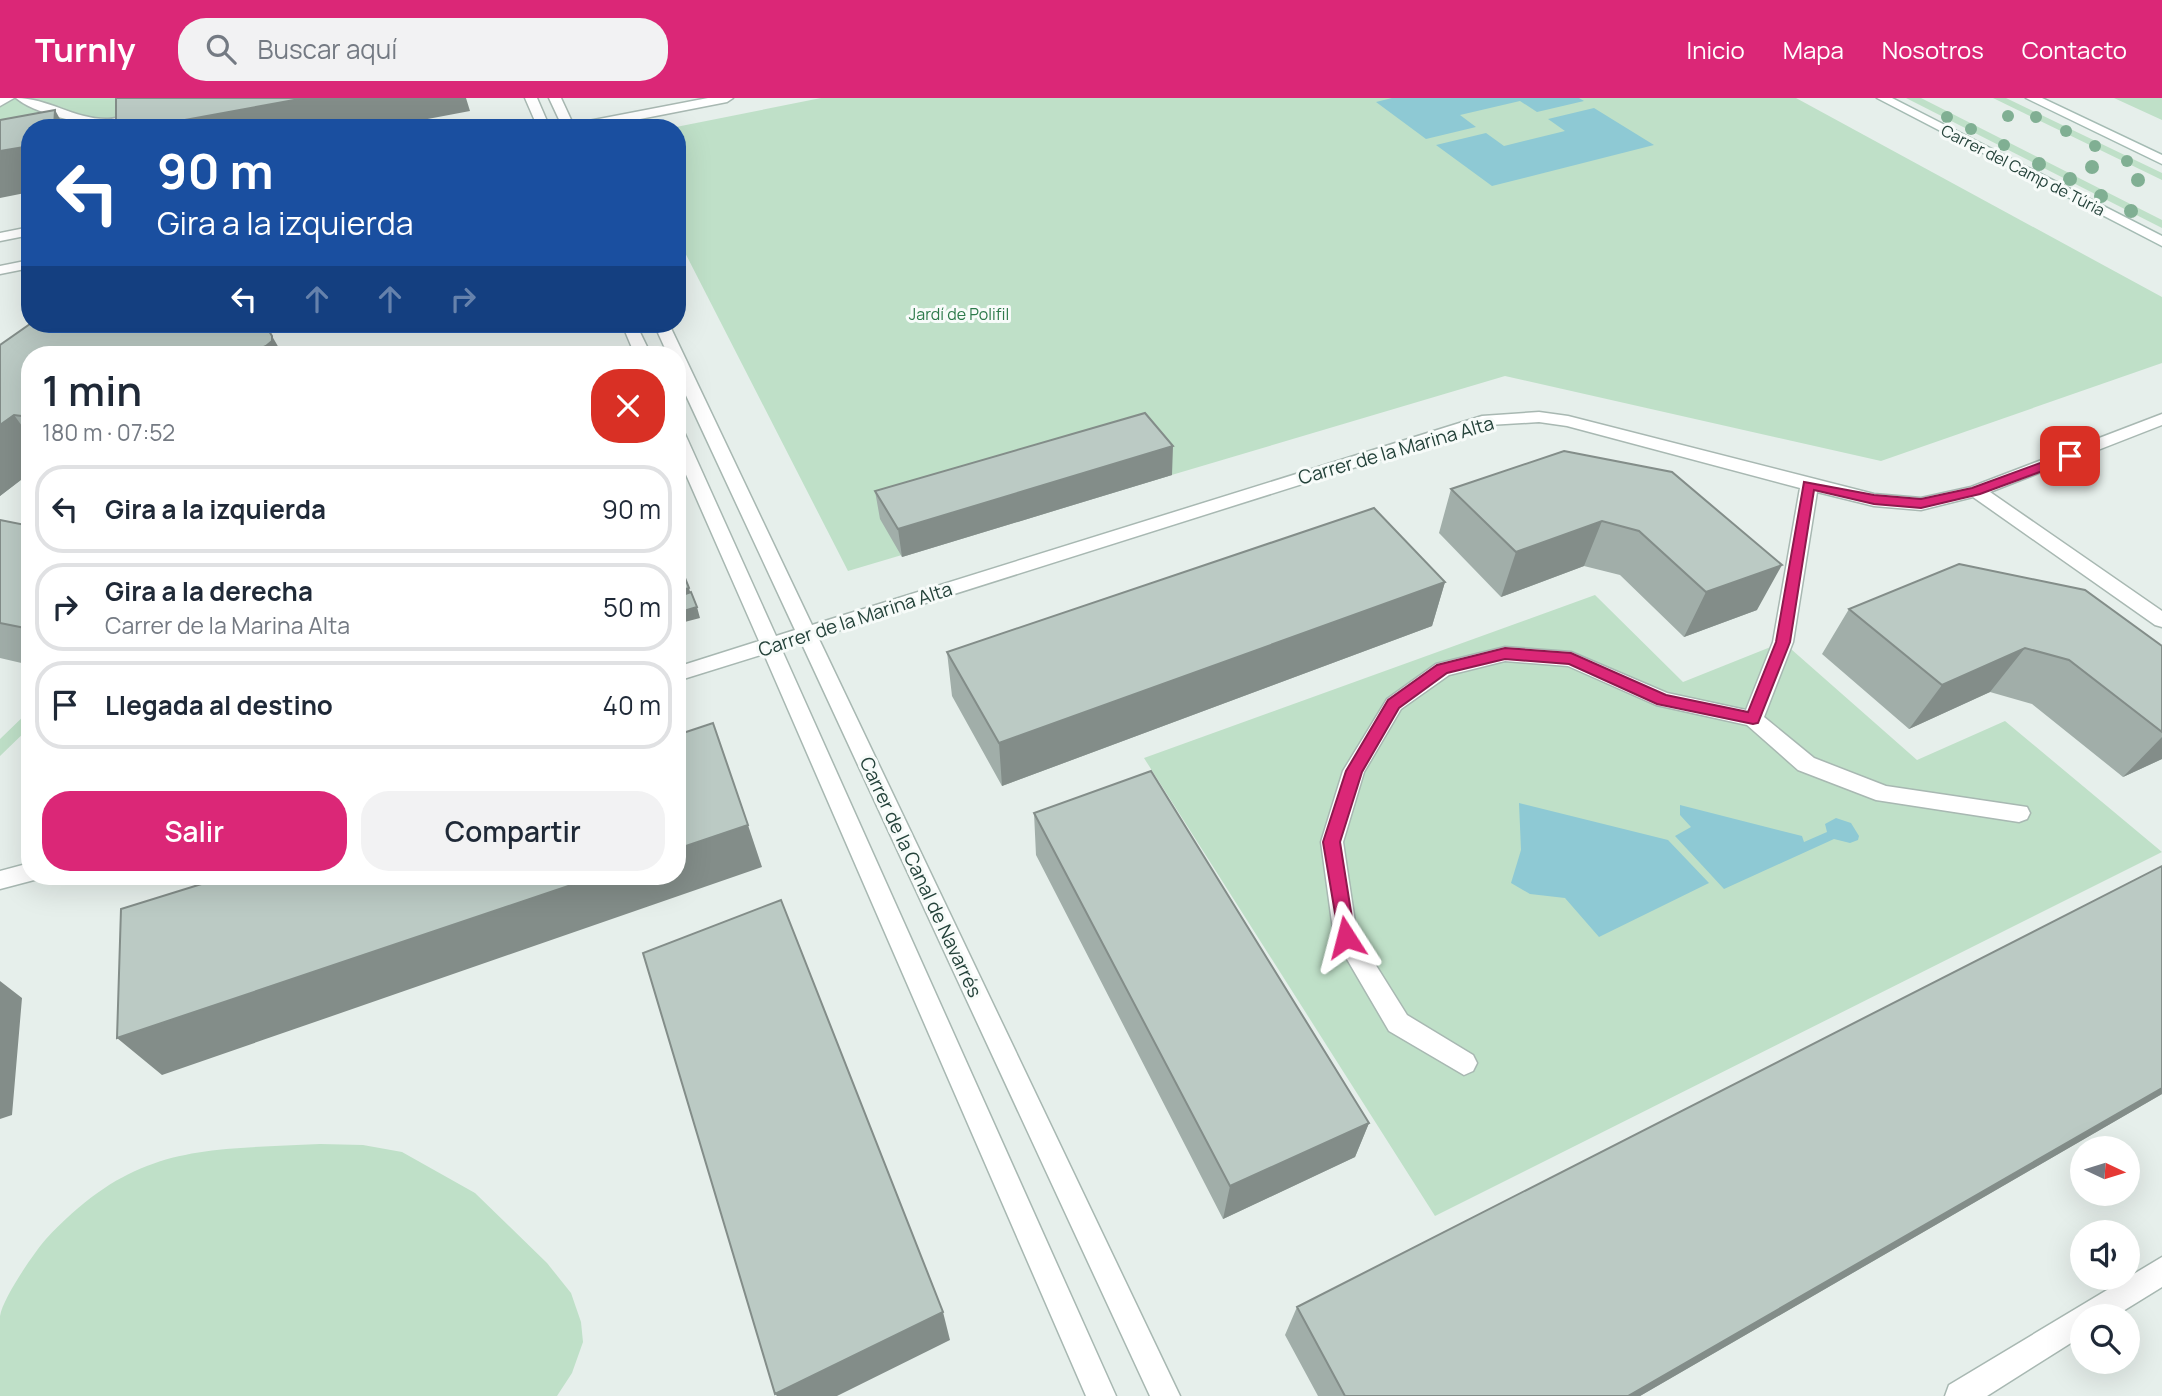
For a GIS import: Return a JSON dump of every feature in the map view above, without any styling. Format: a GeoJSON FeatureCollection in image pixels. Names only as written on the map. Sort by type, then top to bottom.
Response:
{"type":"FeatureCollection","features":[{"type":"Feature","properties":{"kind":"street"},"geometry":{"type":"LineString","coordinates":[[0,102],[8,98]]}},
{"type":"Feature","properties":{"kind":"street"},"geometry":{"type":"LineString","coordinates":[[22,98],[68,116],[85,119]]}},
{"type":"Feature","properties":{"kind":"street"},"geometry":{"type":"LineString","coordinates":[[531,98],[540,119]]}},
{"type":"Feature","properties":{"kind":"street"},"geometry":{"type":"LineString","coordinates":[[555,98],[566,119]]}},
{"type":"Feature","properties":{"kind":"street"},"geometry":{"type":"LineString","coordinates":[[618,119],[727,98]]}},
{"type":"Feature","properties":{"kind":"street","name":"Carrer del Camp de Túria"},"geometry":{"type":"LineString","coordinates":[[1883,98],[2162,242]]}},
{"type":"Feature","properties":{"kind":"street"},"geometry":{"type":"LineString","coordinates":[[2032,98],[2162,160]]}},
{"type":"Feature","properties":{"kind":"street"},"geometry":{"type":"LineString","coordinates":[[134,119],[154,116]]}},
{"type":"Feature","properties":{"kind":"street"},"geometry":{"type":"LineString","coordinates":[[0,237],[21,233]]}},
{"type":"Feature","properties":{"kind":"street"},"geometry":{"type":"LineString","coordinates":[[0,270],[21,266]]}},
{"type":"Feature","properties":{"kind":"street","name":"Carrer de la Canal de Navarrés"},"geometry":{"type":"LineString","coordinates":[[686,376],[1165,1396]]}},
{"type":"Feature","properties":{"kind":"street","name":"Carrer de la Marina Alta"},"geometry":{"type":"LineString","coordinates":[[686,671],[1488,420],[1539,418],[1568,421],[1809,485],[1902,504],[1921,504],[1976,491],[2162,419]]}},
{"type":"Feature","properties":{"kind":"street"},"geometry":{"type":"LineString","coordinates":[[686,455],[1101,1396]]}},
{"type":"Feature","properties":{"kind":"street"},"geometry":{"type":"LineString","coordinates":[[1753,719],[1783,642],[1809,485]]}},
{"type":"Feature","properties":{"kind":"street"},"geometry":{"type":"LineString","coordinates":[[1976,491],[2162,620]]}},
{"type":"Feature","properties":{"kind":"street"},"geometry":{"type":"LineString","coordinates":[[1464,1063],[1398,1023],[1346,937],[1332,842],[1354,771],[1394,704],[1443,669],[1505,654],[1571,659],[1663,700],[1753,719],[1806,764],[1884,794],[2019,813]]}},
{"type":"Feature","properties":{"kind":"street"},"geometry":{"type":"LineString","coordinates":[[0,880],[21,874]]}},
{"type":"Feature","properties":{"kind":"street"},"geometry":{"type":"LineString","coordinates":[[2108,1304],[2162,1270]]}},
{"type":"Feature","properties":{"kind":"street"},"geometry":{"type":"LineString","coordinates":[[1960,1396],[2070,1327]]}},
{"type":"Feature","properties":{"kind":"green space"},"geometry":{"type":"Polygon","coordinates":[[[0,98],[313,98],[195,119],[21,119],[21,127],[0,127],[0,98]]]}},
{"type":"Feature","properties":{"kind":"green space","name":"Jardí de Polifil"},"geometry":{"type":"Polygon","coordinates":[[[821,98],[1796,98],[2162,297],[2162,363],[1881,461],[1505,376],[848,571],[686,255],[686,125],[821,98]]]}},
{"type":"Feature","properties":{"kind":"green space"},"geometry":{"type":"Polygon","coordinates":[[[1906,98],[1921,98],[2162,220],[2162,228],[1906,98]]]}},
{"type":"Feature","properties":{"kind":"green space"},"geometry":{"type":"Polygon","coordinates":[[[1993,98],[2006,98],[2162,173],[2162,180],[1993,98]]]}},
{"type":"Feature","properties":{"kind":"green space"},"geometry":{"type":"Polygon","coordinates":[[[2114,98],[2162,98],[2162,120],[2114,98]]]}},
{"type":"Feature","properties":{"kind":"green space"},"geometry":{"type":"Polygon","coordinates":[[[1595,595],[1683,682],[1783,642],[1917,760],[2005,721],[2162,852],[1435,1216],[1144,758],[1595,595]]]}},
{"type":"Feature","properties":{"kind":"green space"},"geometry":{"type":"Polygon","coordinates":[[[21,719],[21,736],[0,756],[0,739],[21,719]]]}},
{"type":"Feature","properties":{"kind":"green space"},"geometry":{"type":"Polygon","coordinates":[[[363,1145],[402,1152],[475,1193],[547,1263],[571,1293],[581,1322],[583,1342],[572,1373],[557,1396],[0,1396],[2,1308],[19,1276],[40,1246],[78,1208],[109,1185],[140,1169],[171,1158],[239,1148],[363,1145]]]}},
{"type":"Feature","properties":{"kind":"water"},"geometry":{"type":"Polygon","coordinates":[[[1392,98],[1579,98],[1584,101],[1537,112],[1520,101],[1460,115],[1476,127],[1426,139],[1376,102],[1392,98]]]}},
{"type":"Feature","properties":{"kind":"water"},"geometry":{"type":"Polygon","coordinates":[[[1594,108],[1654,145],[1492,186],[1436,145],[1486,133],[1504,146],[1565,131],[1548,119],[1594,108]]]}},
{"type":"Feature","properties":{"kind":"water"},"geometry":{"type":"Polygon","coordinates":[[[1519,803],[1668,840],[1709,883],[1599,937],[1565,898],[1530,894],[1511,883],[1521,850],[1519,803]]]}},
{"type":"Feature","properties":{"kind":"water"},"geometry":{"type":"Polygon","coordinates":[[[1680,805],[1802,836],[1804,842],[1827,832],[1825,824],[1836,818],[1851,823],[1859,836],[1858,840],[1850,843],[1834,839],[1724,889],[1675,836],[1691,827],[1680,815],[1680,805]]]}},
{"type":"Feature","properties":{"kind":"building"},"geometry":{"type":"Polygon","coordinates":[[[116,98],[305,98],[190,119],[116,119],[116,98]]]}},
{"type":"Feature","properties":{"kind":"building"},"geometry":{"type":"Polygon","coordinates":[[[55,110],[54,119],[21,119],[21,148],[0,151],[0,120],[55,110]]]}},
{"type":"Feature","properties":{"kind":"building"},"geometry":{"type":"Polygon","coordinates":[[[21,330],[21,333],[270,333],[272,336],[272,341],[266,346],[21,346],[21,416],[14,415],[0,425],[0,345],[21,330]]]}},
{"type":"Feature","properties":{"kind":"building"},"geometry":{"type":"Polygon","coordinates":[[[1145,413],[1173,446],[898,529],[875,491],[1145,413]]]}},
{"type":"Feature","properties":{"kind":"building"},"geometry":{"type":"Polygon","coordinates":[[[1564,451],[1672,472],[1782,565],[1706,592],[1639,531],[1602,521],[1516,552],[1451,489],[1564,451]]]}},
{"type":"Feature","properties":{"kind":"building"},"geometry":{"type":"Polygon","coordinates":[[[1374,508],[1445,582],[999,743],[947,652],[1374,508]]]}},
{"type":"Feature","properties":{"kind":"building"},"geometry":{"type":"Polygon","coordinates":[[[0,520],[21,524],[21,627],[0,623],[0,520]]]}},
{"type":"Feature","properties":{"kind":"building"},"geometry":{"type":"Polygon","coordinates":[[[1959,564],[2085,590],[2162,646],[2162,732],[2069,660],[2025,648],[1942,685],[1849,609],[1959,564]]]}},
{"type":"Feature","properties":{"kind":"building"},"geometry":{"type":"Polygon","coordinates":[[[691,592],[697,607],[686,610],[686,594],[691,592]]]}},
{"type":"Feature","properties":{"kind":"building"},"geometry":{"type":"Polygon","coordinates":[[[713,723],[748,825],[686,846],[686,732],[713,723]]]}},
{"type":"Feature","properties":{"kind":"building"},"geometry":{"type":"Polygon","coordinates":[[[1151,771],[1369,1123],[1230,1186],[1034,813],[1151,771]]]}},
{"type":"Feature","properties":{"kind":"building"},"geometry":{"type":"Polygon","coordinates":[[[2162,866],[2162,1088],[2079,1136],[2070,1136],[2070,1141],[1628,1396],[1345,1396],[1297,1307],[2162,866]]]}},
{"type":"Feature","properties":{"kind":"building"},"geometry":{"type":"Polygon","coordinates":[[[198,885],[571,885],[117,1038],[121,909],[198,885]]]}},
{"type":"Feature","properties":{"kind":"building"},"geometry":{"type":"Polygon","coordinates":[[[781,900],[943,1312],[775,1394],[643,953],[781,900]]]}},
{"type":"Feature","properties":{"kind":"route"},"geometry":{"type":"LineString","coordinates":[[1346,937],[1332,842],[1354,771],[1394,704],[1443,669],[1505,654],[1571,659],[1663,700],[1753,719],[1783,642],[1801,518],[1809,485],[1902,504],[1921,504],[1976,491],[2070,456]]}}]}
